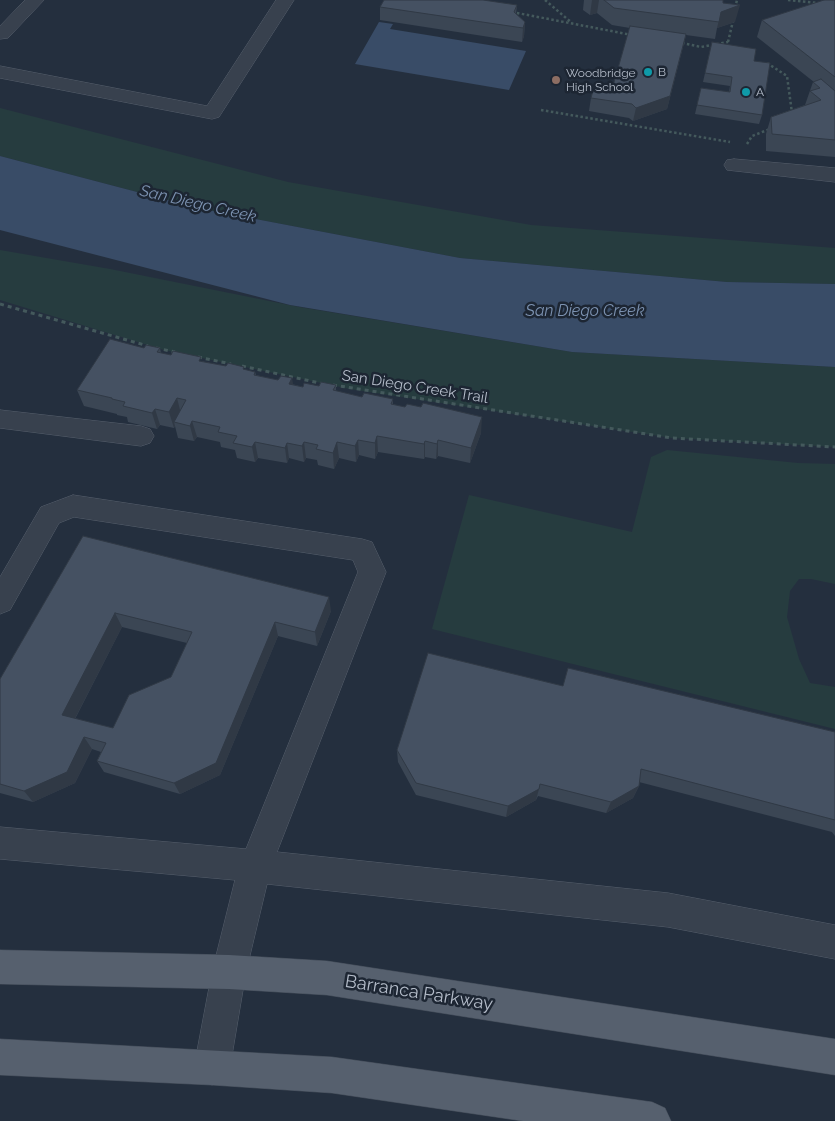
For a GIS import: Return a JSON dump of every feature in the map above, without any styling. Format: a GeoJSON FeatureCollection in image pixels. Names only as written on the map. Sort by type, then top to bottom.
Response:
{"type":"FeatureCollection","features":[{"type":"Feature","properties":{"kind":"main road","name":"Barranca Parkway"},"geometry":{"type":"LineString","coordinates":[[0,967],[229,972],[327,978],[835,1057]]}},
{"type":"Feature","properties":{"kind":"main road"},"geometry":{"type":"LineString","coordinates":[[0,1057],[332,1075],[652,1121]]}},
{"type":"Feature","properties":{"kind":"lane"},"geometry":{"type":"LineString","coordinates":[[0,34],[35,0]]}},
{"type":"Feature","properties":{"kind":"lane"},"geometry":{"type":"LineString","coordinates":[[0,72],[212,113],[285,0]]}},
{"type":"Feature","properties":{"kind":"lane"},"geometry":{"type":"LineString","coordinates":[[734,166],[835,175]]}},
{"type":"Feature","properties":{"kind":"lane"},"geometry":{"type":"LineString","coordinates":[[0,419],[141,436]]}},
{"type":"Feature","properties":{"kind":"lane"},"geometry":{"type":"LineString","coordinates":[[0,602],[50,515],[73,506],[362,550],[372,572],[255,866],[229,972],[212,1067]]}},
{"type":"Feature","properties":{"kind":"lane"},"geometry":{"type":"LineString","coordinates":[[0,843],[255,866],[668,910],[835,942]]}},
{"type":"Feature","properties":{"kind":"path"},"geometry":{"type":"LineString","coordinates":[[545,0],[572,24]]}},
{"type":"Feature","properties":{"kind":"path"},"geometry":{"type":"LineString","coordinates":[[735,8],[737,0]]}},
{"type":"Feature","properties":{"kind":"path"},"geometry":{"type":"LineString","coordinates":[[788,0],[826,4]]}},
{"type":"Feature","properties":{"kind":"path"},"geometry":{"type":"LineString","coordinates":[[507,11],[634,35]]}},
{"type":"Feature","properties":{"kind":"path"},"geometry":{"type":"LineString","coordinates":[[682,43],[700,47],[728,42],[733,17]]}},
{"type":"Feature","properties":{"kind":"path"},"geometry":{"type":"LineString","coordinates":[[763,62],[769,63],[787,76],[793,119]]}},
{"type":"Feature","properties":{"kind":"path"},"geometry":{"type":"LineString","coordinates":[[541,110],[737,143]]}},
{"type":"Feature","properties":{"kind":"path"},"geometry":{"type":"LineString","coordinates":[[748,150],[747,144],[752,136],[777,126]]}},
{"type":"Feature","properties":{"kind":"path"},"geometry":{"type":"LineString","coordinates":[[0,304],[184,354]]}},
{"type":"Feature","properties":{"kind":"path","name":"San Diego Creek Trail"},"geometry":{"type":"LineString","coordinates":[[193,356],[350,389],[672,438],[835,447]]}},
{"type":"Feature","properties":{"kind":"green space"},"geometry":{"type":"Polygon","coordinates":[[[0,108],[288,182],[531,225],[835,248],[835,284],[727,282],[460,258],[198,208],[0,156],[0,108]]]}},
{"type":"Feature","properties":{"kind":"green space"},"geometry":{"type":"Polygon","coordinates":[[[0,250],[110,269],[299,307],[572,352],[835,367],[835,447],[672,438],[350,389],[164,350],[0,300],[0,250]]]}},
{"type":"Feature","properties":{"kind":"green space"},"geometry":{"type":"Polygon","coordinates":[[[667,450],[798,463],[835,464],[835,584],[811,579],[799,579],[790,591],[787,617],[799,659],[810,683],[835,687],[835,729],[432,629],[469,495],[632,532],[651,457],[667,450]]]}},
{"type":"Feature","properties":{"kind":"water"},"geometry":{"type":"Polygon","coordinates":[[[379,22],[393,24],[390,29],[526,51],[509,90],[355,64],[379,22]]]}},
{"type":"Feature","properties":{"kind":"water","name":"San Diego Creek"},"geometry":{"type":"Polygon","coordinates":[[[0,156],[198,208],[460,258],[727,282],[835,284],[835,367],[572,352],[290,305],[0,230],[0,156]]]}},
{"type":"Feature","properties":{"kind":"building"},"geometry":{"type":"Polygon","coordinates":[[[384,0],[483,0],[517,5],[514,12],[525,22],[523,28],[380,7],[384,0]]]}},
{"type":"Feature","properties":{"kind":"building"},"geometry":{"type":"Polygon","coordinates":[[[604,0],[723,0],[723,3],[740,5],[721,12],[719,22],[614,8],[604,0]]]}},
{"type":"Feature","properties":{"kind":"building"},"geometry":{"type":"Polygon","coordinates":[[[824,0],[835,0],[835,77],[762,20],[824,0]]]}},
{"type":"Feature","properties":{"kind":"building","name":"B"},"geometry":{"type":"Polygon","coordinates":[[[630,26],[686,34],[670,96],[636,108],[632,104],[591,98],[595,83],[613,86],[630,26]]]}},
{"type":"Feature","properties":{"kind":"building","name":"A"},"geometry":{"type":"Polygon","coordinates":[[[712,42],[756,49],[754,61],[770,63],[762,115],[697,105],[701,88],[730,92],[732,77],[705,73],[712,42]]]}},
{"type":"Feature","properties":{"kind":"building"},"geometry":{"type":"Polygon","coordinates":[[[821,79],[835,91],[835,140],[772,134],[771,117],[821,100],[810,91],[820,88],[813,82],[821,79]]]}},
{"type":"Feature","properties":{"kind":"building"},"geometry":{"type":"Polygon","coordinates":[[[110,339],[144,348],[146,345],[160,348],[157,352],[171,355],[173,351],[201,357],[199,361],[226,366],[228,363],[244,367],[243,369],[255,372],[254,375],[278,380],[281,376],[292,378],[289,384],[303,387],[304,383],[319,386],[321,382],[336,385],[333,390],[362,397],[364,393],[393,399],[391,404],[405,407],[407,404],[421,407],[423,403],[482,417],[471,448],[438,440],[437,444],[425,441],[424,444],[377,436],[375,443],[358,440],[355,446],[337,442],[333,453],[316,449],[318,445],[304,442],[302,446],[287,443],[285,448],[255,442],[252,447],[233,443],[237,436],[218,432],[220,427],[192,421],[190,426],[174,422],[186,400],[177,398],[169,412],[155,409],[152,413],[123,406],[125,402],[112,398],[77,390],[110,339]]]}},
{"type":"Feature","properties":{"kind":"building"},"geometry":{"type":"Polygon","coordinates":[[[83,536],[329,597],[315,632],[275,622],[216,763],[174,783],[97,761],[106,743],[84,737],[67,772],[24,791],[0,784],[0,679],[83,536]],[[115,613],[62,715],[113,728],[129,695],[171,677],[192,632],[115,613]]]}},
{"type":"Feature","properties":{"kind":"building"},"geometry":{"type":"Polygon","coordinates":[[[428,653],[563,686],[568,668],[835,732],[835,820],[641,769],[639,786],[611,802],[540,784],[539,789],[508,806],[416,783],[397,750],[428,653]]]}},
{"type":"Feature","properties":{"kind":"place","name":"B"},"geometry":{"type":"Point","coordinates":[648,72]}},
{"type":"Feature","properties":{"kind":"place","name":"Woodbridge High School"},"geometry":{"type":"Point","coordinates":[556,80]}},
{"type":"Feature","properties":{"kind":"place","name":"A"},"geometry":{"type":"Point","coordinates":[746,92]}}]}
